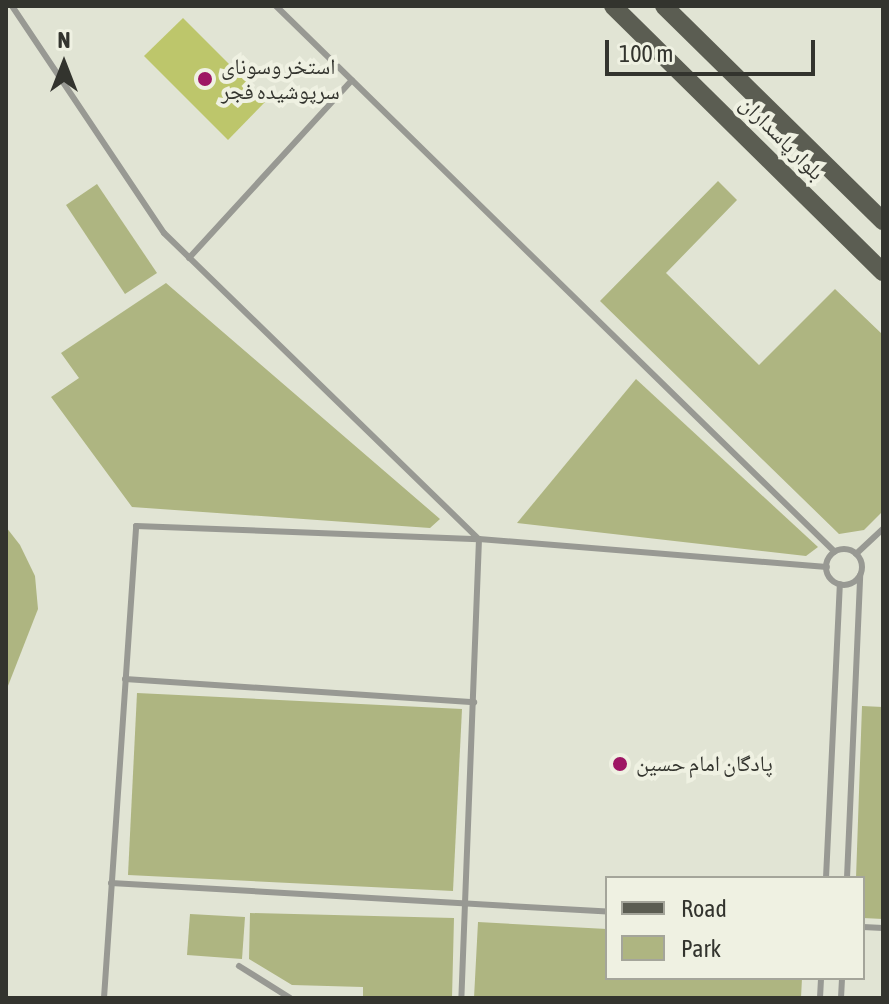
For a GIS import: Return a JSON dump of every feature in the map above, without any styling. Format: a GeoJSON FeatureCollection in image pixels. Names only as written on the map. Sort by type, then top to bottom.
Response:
{"type":"FeatureCollection","features":[{"type":"Feature","properties":{"kind":"main road","name":"بلوار پاسداران"},"geometry":{"type":"LineString","coordinates":[[613,6],[883,272]]}},
{"type":"Feature","properties":{"kind":"main road","name":"بلوار پاسداران"},"geometry":{"type":"LineString","coordinates":[[664,6],[883,221]]}},
{"type":"Feature","properties":{"kind":"main road"},"geometry":{"type":"LineString","coordinates":[[710,101],[734,76]]}},
{"type":"Feature","properties":{"kind":"lane"},"geometry":{"type":"LineString","coordinates":[[12,6],[164,233],[479,539],[461,998]]}},
{"type":"Feature","properties":{"kind":"lane"},"geometry":{"type":"LineString","coordinates":[[276,6],[835,552]]}},
{"type":"Feature","properties":{"kind":"lane"},"geometry":{"type":"LineString","coordinates":[[189,258],[352,80]]}},
{"type":"Feature","properties":{"kind":"lane"},"geometry":{"type":"LineString","coordinates":[[104,998],[136,526],[479,539],[827,567]]}},
{"type":"Feature","properties":{"kind":"lane"},"geometry":{"type":"LineString","coordinates":[[856,554],[883,529]]}},
{"type":"Feature","properties":{"kind":"lane"},"geometry":{"type":"LineString","coordinates":[[847,876],[862,564],[856,554],[846,549],[835,552],[827,567],[830,578],[840,584],[852,583],[860,575]]}},
{"type":"Feature","properties":{"kind":"lane"},"geometry":{"type":"LineString","coordinates":[[826,876],[840,584]]}},
{"type":"Feature","properties":{"kind":"lane"},"geometry":{"type":"LineString","coordinates":[[125,679],[474,702]]}},
{"type":"Feature","properties":{"kind":"lane"},"geometry":{"type":"LineString","coordinates":[[111,883],[605,912]]}},
{"type":"Feature","properties":{"kind":"lane"},"geometry":{"type":"LineString","coordinates":[[239,966],[290,998]]}},
{"type":"Feature","properties":{"kind":"green space"},"geometry":{"type":"Polygon","coordinates":[[[718,181],[737,200],[666,273],[759,365],[835,289],[883,335],[883,511],[864,530],[839,534],[600,301],[718,181]]]}},
{"type":"Feature","properties":{"kind":"green space"},"geometry":{"type":"Polygon","coordinates":[[[97,184],[157,273],[125,294],[66,205],[97,184]]]}},
{"type":"Feature","properties":{"kind":"green space"},"geometry":{"type":"Polygon","coordinates":[[[166,283],[440,519],[430,528],[132,507],[51,397],[79,378],[61,353],[166,283]]]}},
{"type":"Feature","properties":{"kind":"green space"},"geometry":{"type":"Polygon","coordinates":[[[636,379],[818,547],[806,556],[517,523],[636,379]]]}},
{"type":"Feature","properties":{"kind":"green space"},"geometry":{"type":"Polygon","coordinates":[[[6,527],[20,545],[35,576],[38,609],[6,691],[6,527]]]}},
{"type":"Feature","properties":{"kind":"green space"},"geometry":{"type":"Polygon","coordinates":[[[137,693],[462,709],[453,891],[128,875],[137,693]]]}},
{"type":"Feature","properties":{"kind":"green space"},"geometry":{"type":"Polygon","coordinates":[[[862,706],[883,707],[883,919],[865,918],[865,876],[856,876],[862,706]]]}},
{"type":"Feature","properties":{"kind":"green space"},"geometry":{"type":"Polygon","coordinates":[[[250,913],[454,918],[452,998],[363,998],[363,987],[292,985],[249,959],[250,913]]]}},
{"type":"Feature","properties":{"kind":"green space"},"geometry":{"type":"Polygon","coordinates":[[[190,914],[245,917],[242,959],[187,955],[190,914]]]}},
{"type":"Feature","properties":{"kind":"green space"},"geometry":{"type":"Polygon","coordinates":[[[478,922],[605,929],[605,980],[802,980],[801,998],[474,998],[478,922]]]}},
{"type":"Feature","properties":{"kind":"shaded area","name":"استخر وسونای سرپوشیده فجر"},"geometry":{"type":"Polygon","coordinates":[[[183,18],[266,101],[228,140],[144,56],[183,18]]]}},
{"type":"Feature","properties":{"kind":"place","name":"استخر وسونای سرپوشیده فجر"},"geometry":{"type":"Point","coordinates":[205,79]}},
{"type":"Feature","properties":{"kind":"place","name":"پادگان امام حسین"},"geometry":{"type":"Point","coordinates":[620,764]}}]}
